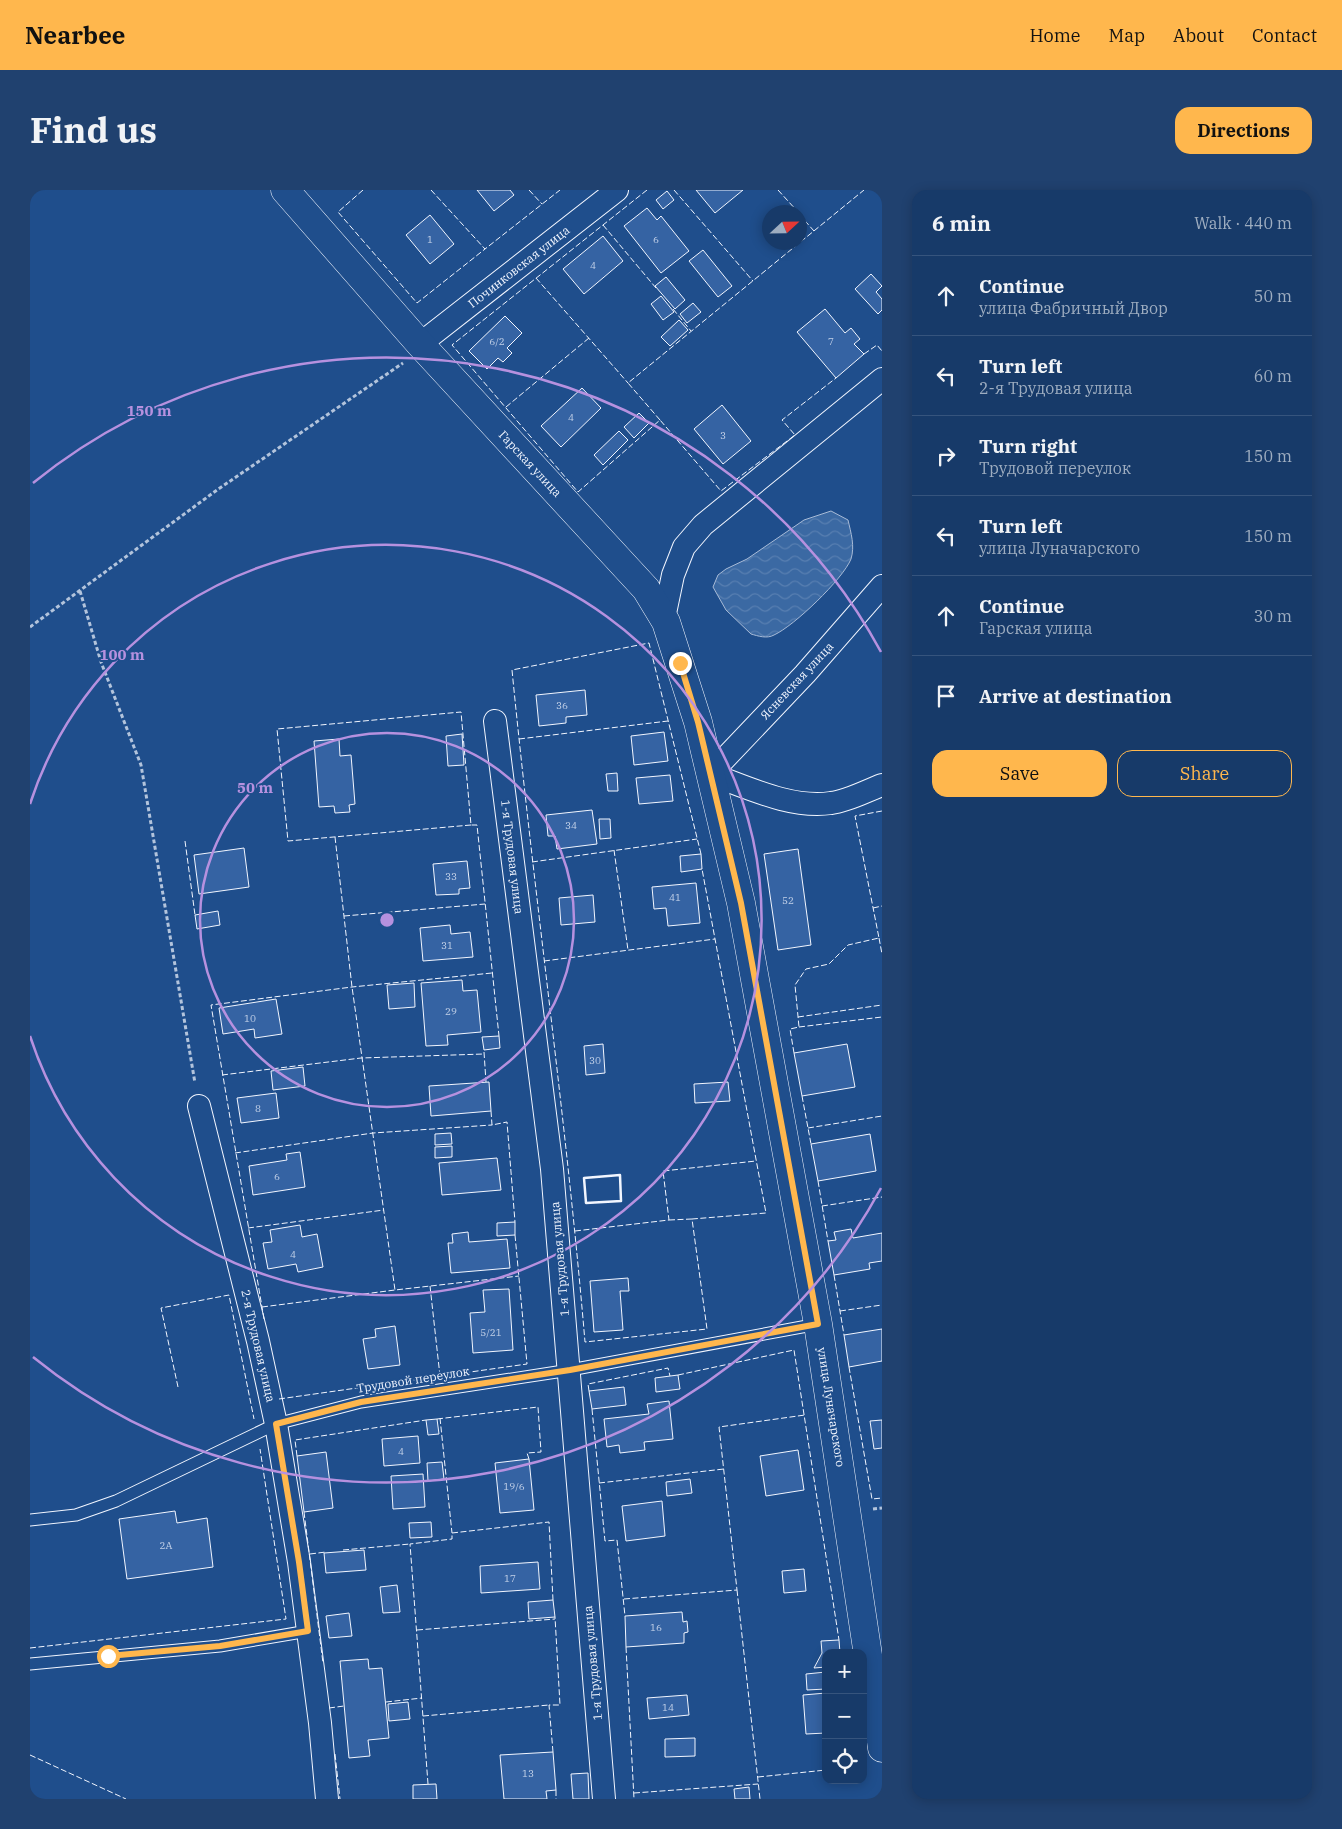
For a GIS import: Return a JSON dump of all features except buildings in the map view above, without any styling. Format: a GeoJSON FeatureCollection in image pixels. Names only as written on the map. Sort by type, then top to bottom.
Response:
{"type":"FeatureCollection","features":[{"type":"Feature","properties":{"kind":"main road","name":"Гарская улица"},"geometry":{"type":"LineString","coordinates":[[285,190],[420,344],[646,589],[664,618],[698,722],[710,774]]}},
{"type":"Feature","properties":{"kind":"main road","name":"улица Луначарского"},"geometry":{"type":"LineString","coordinates":[[710,774],[741,903],[818,1324],[882,1748]]}},
{"type":"Feature","properties":{"kind":"street","name":"Починковская улица"},"geometry":{"type":"LineString","coordinates":[[420,344],[617,190]]}},
{"type":"Feature","properties":{"kind":"street"},"geometry":{"type":"LineString","coordinates":[[664,618],[673,574],[680,556],[684,547],[703,526],[882,379]]}},
{"type":"Feature","properties":{"kind":"street","name":"Ясневская улица"},"geometry":{"type":"LineString","coordinates":[[710,774],[806,674],[882,586]]}},
{"type":"Feature","properties":{"kind":"street","name":"1-я Трудовая улица"},"geometry":{"type":"LineString","coordinates":[[495,721],[552,1169],[604,1799]]}},
{"type":"Feature","properties":{"kind":"street"},"geometry":{"type":"LineString","coordinates":[[710,774],[776,798],[810,804],[832,803],[882,785]]}},
{"type":"Feature","properties":{"kind":"street","name":"2-я Трудовая улица"},"geometry":{"type":"LineString","coordinates":[[199,1106],[258,1340],[276,1424],[299,1562],[320,1722],[327,1799]]}},
{"type":"Feature","properties":{"kind":"lane","name":"Трудовой переулок"},"geometry":{"type":"LineString","coordinates":[[30,1520],[76,1515],[116,1501],[276,1424],[361,1402],[570,1370],[818,1324]]}},
{"type":"Feature","properties":{"kind":"lane"},"geometry":{"type":"LineString","coordinates":[[30,1664],[220,1646],[308,1631]]}},
{"type":"Feature","properties":{"kind":"path"},"geometry":{"type":"LineString","coordinates":[[30,626],[217,490],[400,367],[420,344]]}},
{"type":"Feature","properties":{"kind":"path"},"geometry":{"type":"LineString","coordinates":[[80,591],[101,662],[141,765],[199,1106]]}},
{"type":"Feature","properties":{"kind":"water"},"geometry":{"type":"Polygon","coordinates":[[[831,511],[848,520],[853,549],[851,559],[846,568],[817,601],[783,630],[768,637],[751,634],[726,610],[713,587],[718,575],[747,559],[804,520],[831,511]]]}},
{"type":"Feature","properties":{"kind":"fence"},"geometry":{"type":"LineString","coordinates":[[363,190],[338,212],[417,303],[485,249]]}},
{"type":"Feature","properties":{"kind":"fence"},"geometry":{"type":"LineString","coordinates":[[431,190],[485,249],[560,190]]}},
{"type":"Feature","properties":{"kind":"fence"},"geometry":{"type":"LineString","coordinates":[[529,190],[542,204]]}},
{"type":"Feature","properties":{"kind":"fence"},"geometry":{"type":"LineString","coordinates":[[647,190],[452,345],[578,492],[660,420],[721,491],[795,435],[782,420],[836,378]]}},
{"type":"Feature","properties":{"kind":"fence"},"geometry":{"type":"LineString","coordinates":[[674,190],[753,281]]}},
{"type":"Feature","properties":{"kind":"fence"},"geometry":{"type":"LineString","coordinates":[[778,190],[792,205]]}},
{"type":"Feature","properties":{"kind":"fence"},"geometry":{"type":"LineString","coordinates":[[660,420],[628,383],[864,190]]}},
{"type":"Feature","properties":{"kind":"fence"},"geometry":{"type":"LineString","coordinates":[[807,223],[814,231]]}},
{"type":"Feature","properties":{"kind":"fence"},"geometry":{"type":"LineString","coordinates":[[603,225],[656,288]]}},
{"type":"Feature","properties":{"kind":"fence"},"geometry":{"type":"LineString","coordinates":[[536,278],[628,383]]}},
{"type":"Feature","properties":{"kind":"fence"},"geometry":{"type":"LineString","coordinates":[[673,309],[691,331]]}},
{"type":"Feature","properties":{"kind":"fence"},"geometry":{"type":"LineString","coordinates":[[506,407],[589,338]]}},
{"type":"Feature","properties":{"kind":"fence"},"geometry":{"type":"LineString","coordinates":[[864,354],[877,345],[882,351]]}},
{"type":"Feature","properties":{"kind":"fence"},"geometry":{"type":"LineString","coordinates":[[701,854],[649,643],[512,670],[569,1174],[585,1342],[707,1329],[692,1219],[766,1213],[702,869]]}},
{"type":"Feature","properties":{"kind":"fence"},"geometry":{"type":"LineString","coordinates":[[471,825],[288,841],[277,729],[461,712],[471,825],[477,825],[499,1036]]}},
{"type":"Feature","properties":{"kind":"fence"},"geometry":{"type":"LineString","coordinates":[[519,739],[668,721]]}},
{"type":"Feature","properties":{"kind":"fence"},"geometry":{"type":"LineString","coordinates":[[794,1053],[790,1029],[799,1027],[795,985],[806,969],[829,964],[848,945],[879,938],[855,816],[882,811]]}},
{"type":"Feature","properties":{"kind":"fence"},"geometry":{"type":"LineString","coordinates":[[335,837],[352,987],[395,1290],[519,1276]]}},
{"type":"Feature","properties":{"kind":"fence"},"geometry":{"type":"LineString","coordinates":[[532,862],[697,839]]}},
{"type":"Feature","properties":{"kind":"fence"},"geometry":{"type":"LineString","coordinates":[[185,841],[195,915]]}},
{"type":"Feature","properties":{"kind":"fence"},"geometry":{"type":"LineString","coordinates":[[614,850],[628,950]]}},
{"type":"Feature","properties":{"kind":"fence"},"geometry":{"type":"LineString","coordinates":[[344,916],[485,904]]}},
{"type":"Feature","properties":{"kind":"fence"},"geometry":{"type":"LineString","coordinates":[[873,908],[882,906]]}},
{"type":"Feature","properties":{"kind":"fence"},"geometry":{"type":"LineString","coordinates":[[879,938],[882,954]]}},
{"type":"Feature","properties":{"kind":"fence"},"geometry":{"type":"LineString","coordinates":[[544,961],[715,939]]}},
{"type":"Feature","properties":{"kind":"fence"},"geometry":{"type":"LineString","coordinates":[[264,1319],[211,1005],[352,987],[492,973]]}},
{"type":"Feature","properties":{"kind":"fence"},"geometry":{"type":"LineString","coordinates":[[798,1017],[882,1005]]}},
{"type":"Feature","properties":{"kind":"fence"},"geometry":{"type":"LineString","coordinates":[[799,1027],[882,1017]]}},
{"type":"Feature","properties":{"kind":"fence"},"geometry":{"type":"LineString","coordinates":[[484,1052],[486,1082]]}},
{"type":"Feature","properties":{"kind":"fence"},"geometry":{"type":"LineString","coordinates":[[222,1075],[361,1058],[484,1054]]}},
{"type":"Feature","properties":{"kind":"fence"},"geometry":{"type":"LineString","coordinates":[[802,1096],[811,1144]]}},
{"type":"Feature","properties":{"kind":"fence"},"geometry":{"type":"LineString","coordinates":[[491,1111],[492,1125],[507,1122],[515,1222]]}},
{"type":"Feature","properties":{"kind":"fence"},"geometry":{"type":"LineString","coordinates":[[808,1128],[882,1116]]}},
{"type":"Feature","properties":{"kind":"fence"},"geometry":{"type":"LineString","coordinates":[[235,1153],[373,1133],[492,1125]]}},
{"type":"Feature","properties":{"kind":"fence"},"geometry":{"type":"LineString","coordinates":[[575,1231],[669,1220],[663,1171],[756,1161]]}},
{"type":"Feature","properties":{"kind":"fence"},"geometry":{"type":"LineString","coordinates":[[818,1181],[828,1241]]}},
{"type":"Feature","properties":{"kind":"fence"},"geometry":{"type":"LineString","coordinates":[[822,1206],[882,1197]]}},
{"type":"Feature","properties":{"kind":"fence"},"geometry":{"type":"LineString","coordinates":[[248,1228],[384,1210]]}},
{"type":"Feature","properties":{"kind":"fence"},"geometry":{"type":"LineString","coordinates":[[669,1220],[692,1219]]}},
{"type":"Feature","properties":{"kind":"fence"},"geometry":{"type":"LineString","coordinates":[[279,1399],[527,1364],[515,1235]]}},
{"type":"Feature","properties":{"kind":"fence"},"geometry":{"type":"LineString","coordinates":[[834,1275],[844,1335]]}},
{"type":"Feature","properties":{"kind":"fence"},"geometry":{"type":"LineString","coordinates":[[430,1286],[440,1376]]}},
{"type":"Feature","properties":{"kind":"fence"},"geometry":{"type":"LineString","coordinates":[[262,1307],[395,1290]]}},
{"type":"Feature","properties":{"kind":"fence"},"geometry":{"type":"LineString","coordinates":[[178,1387],[161,1308],[229,1295],[254,1419]]}},
{"type":"Feature","properties":{"kind":"fence"},"geometry":{"type":"LineString","coordinates":[[840,1311],[882,1305]]}},
{"type":"Feature","properties":{"kind":"fence"},"geometry":{"type":"LineString","coordinates":[[678,1375],[794,1350],[839,1640]]}},
{"type":"Feature","properties":{"kind":"fence"},"geometry":{"type":"LineString","coordinates":[[849,1367],[872,1499],[882,1498]]}},
{"type":"Feature","properties":{"kind":"fence"},"geometry":{"type":"LineString","coordinates":[[589,1391],[588,1384],[668,1368],[670,1376]]}},
{"type":"Feature","properties":{"kind":"fence"},"geometry":{"type":"LineString","coordinates":[[437,1419],[538,1407],[541,1452],[527,1453],[529,1459]]}},
{"type":"Feature","properties":{"kind":"fence"},"geometry":{"type":"LineString","coordinates":[[592,1409],[605,1541],[617,1540],[625,1616]]}},
{"type":"Feature","properties":{"kind":"fence"},"geometry":{"type":"LineString","coordinates":[[624,1599],[737,1590],[719,1427],[805,1415]]}},
{"type":"Feature","properties":{"kind":"fence"},"geometry":{"type":"LineString","coordinates":[[440,1418],[452,1533]]}},
{"type":"Feature","properties":{"kind":"fence"},"geometry":{"type":"LineString","coordinates":[[297,1456],[295,1440],[426,1420]]}},
{"type":"Feature","properties":{"kind":"fence"},"geometry":{"type":"LineString","coordinates":[[30,1648],[286,1619],[260,1449]]}},
{"type":"Feature","properties":{"kind":"fence"},"geometry":{"type":"LineString","coordinates":[[599,1483],[724,1469]]}},
{"type":"Feature","properties":{"kind":"fence"},"geometry":{"type":"LineString","coordinates":[[304,1512],[323,1663]]}},
{"type":"Feature","properties":{"kind":"fence"},"geometry":{"type":"LineString","coordinates":[[428,1784],[410,1544],[452,1539],[452,1533],[549,1522],[553,1600]]}},
{"type":"Feature","properties":{"kind":"fence"},"geometry":{"type":"LineString","coordinates":[[343,1550],[410,1544]]}},
{"type":"Feature","properties":{"kind":"fence"},"geometry":{"type":"LineString","coordinates":[[310,1554],[326,1552]]}},
{"type":"Feature","properties":{"kind":"fence"},"geometry":{"type":"LineString","coordinates":[[737,1590],[760,1799]]}},
{"type":"Feature","properties":{"kind":"fence"},"geometry":{"type":"LineString","coordinates":[[553,1752],[549,1705],[560,1705],[555,1617]]}},
{"type":"Feature","properties":{"kind":"fence"},"geometry":{"type":"LineString","coordinates":[[417,1630],[555,1619]]}},
{"type":"Feature","properties":{"kind":"fence"},"geometry":{"type":"LineString","coordinates":[[626,1647],[634,1799]]}},
{"type":"Feature","properties":{"kind":"fence"},"geometry":{"type":"LineString","coordinates":[[386,1702],[422,1698]]}},
{"type":"Feature","properties":{"kind":"fence"},"geometry":{"type":"LineString","coordinates":[[423,1716],[549,1705]]}},
{"type":"Feature","properties":{"kind":"fence"},"geometry":{"type":"LineString","coordinates":[[329,1708],[344,1706]]}},
{"type":"Feature","properties":{"kind":"fence"},"geometry":{"type":"LineString","coordinates":[[335,1754],[340,1799]]}},
{"type":"Feature","properties":{"kind":"fence"},"geometry":{"type":"LineString","coordinates":[[30,1755],[126,1799]]}},
{"type":"Feature","properties":{"kind":"fence"},"geometry":{"type":"LineString","coordinates":[[758,1777],[822,1770]]}},
{"type":"Feature","properties":{"kind":"fence"},"geometry":{"type":"LineString","coordinates":[[634,1793],[758,1784]]}},
{"type":"Feature","properties":{"kind":"fence"},"geometry":{"type":"LineString","coordinates":[[556,1790],[556,1799]]}},
{"type":"Feature","properties":{"kind":"wall"},"geometry":{"type":"LineString","coordinates":[[620,1175],[621,1201],[586,1203],[584,1178],[620,1175]]}},
{"type":"Feature","properties":{"kind":"route"},"geometry":{"type":"LineString","coordinates":[[108,1656],[220,1646],[308,1631],[299,1562],[276,1424],[361,1402],[570,1370],[818,1324],[741,903],[698,722],[680,663]]}}]}
